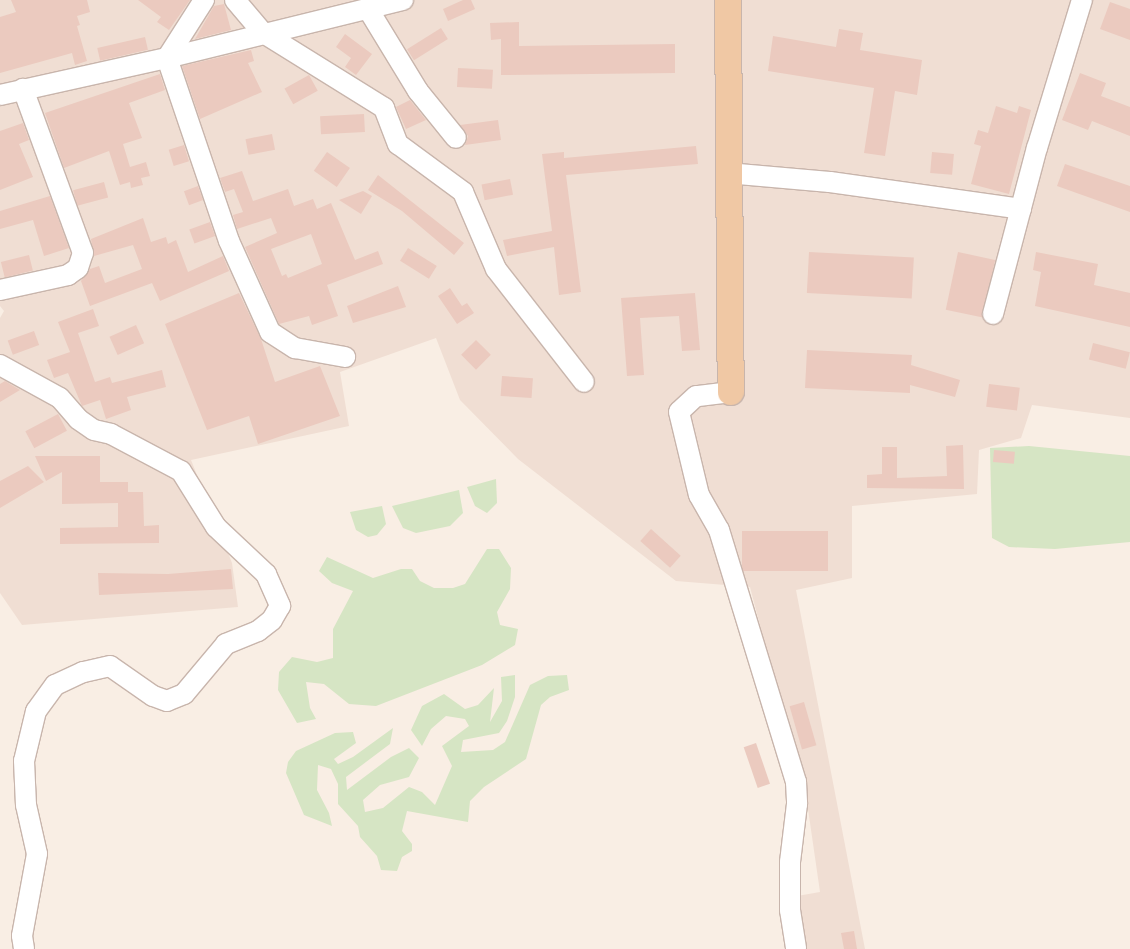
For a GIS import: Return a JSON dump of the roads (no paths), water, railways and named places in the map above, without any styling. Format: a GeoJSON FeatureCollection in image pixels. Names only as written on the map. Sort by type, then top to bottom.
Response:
{"type":"FeatureCollection","features":[{"type":"Feature","properties":{"kind":"main road"},"geometry":{"type":"LineString","coordinates":[[728,0],[727,173],[731,392]]}},
{"type":"Feature","properties":{"kind":"street"},"geometry":{"type":"LineString","coordinates":[[167,58],[204,0]]}},
{"type":"Feature","properties":{"kind":"street"},"geometry":{"type":"LineString","coordinates":[[235,0],[262,32],[384,108],[398,144],[463,192],[496,269],[584,382]]}},
{"type":"Feature","properties":{"kind":"street"},"geometry":{"type":"LineString","coordinates":[[322,0],[336,15]]}},
{"type":"Feature","properties":{"kind":"street"},"geometry":{"type":"LineString","coordinates":[[0,95],[167,58],[262,32],[336,15],[368,10],[403,0]]}},
{"type":"Feature","properties":{"kind":"street"},"geometry":{"type":"LineString","coordinates":[[993,314],[1021,209],[1082,0]]}},
{"type":"Feature","properties":{"kind":"street"},"geometry":{"type":"LineString","coordinates":[[368,10],[418,91],[456,138]]}},
{"type":"Feature","properties":{"kind":"street"},"geometry":{"type":"LineString","coordinates":[[167,58],[229,241],[270,332],[295,348],[344,357]]}},
{"type":"Feature","properties":{"kind":"street"},"geometry":{"type":"LineString","coordinates":[[0,290],[68,275],[78,268],[83,253],[23,89]]}},
{"type":"Feature","properties":{"kind":"street"},"geometry":{"type":"LineString","coordinates":[[727,173],[830,182],[1021,209]]}},
{"type":"Feature","properties":{"kind":"street"},"geometry":{"type":"LineString","coordinates":[[0,365],[60,398],[78,419],[94,430],[111,434],[181,471],[216,527],[266,574],[280,606],[272,620],[258,631],[226,644],[184,694],[167,701],[153,696],[110,666],[83,672],[55,685],[36,711],[24,761],[26,805],[37,854],[22,936],[24,949]]}},
{"type":"Feature","properties":{"kind":"street"},"geometry":{"type":"LineString","coordinates":[[731,392],[696,396],[679,412],[680,422],[699,495],[719,530],[796,782],[797,804],[790,862],[790,910],[796,949]]}}]}
